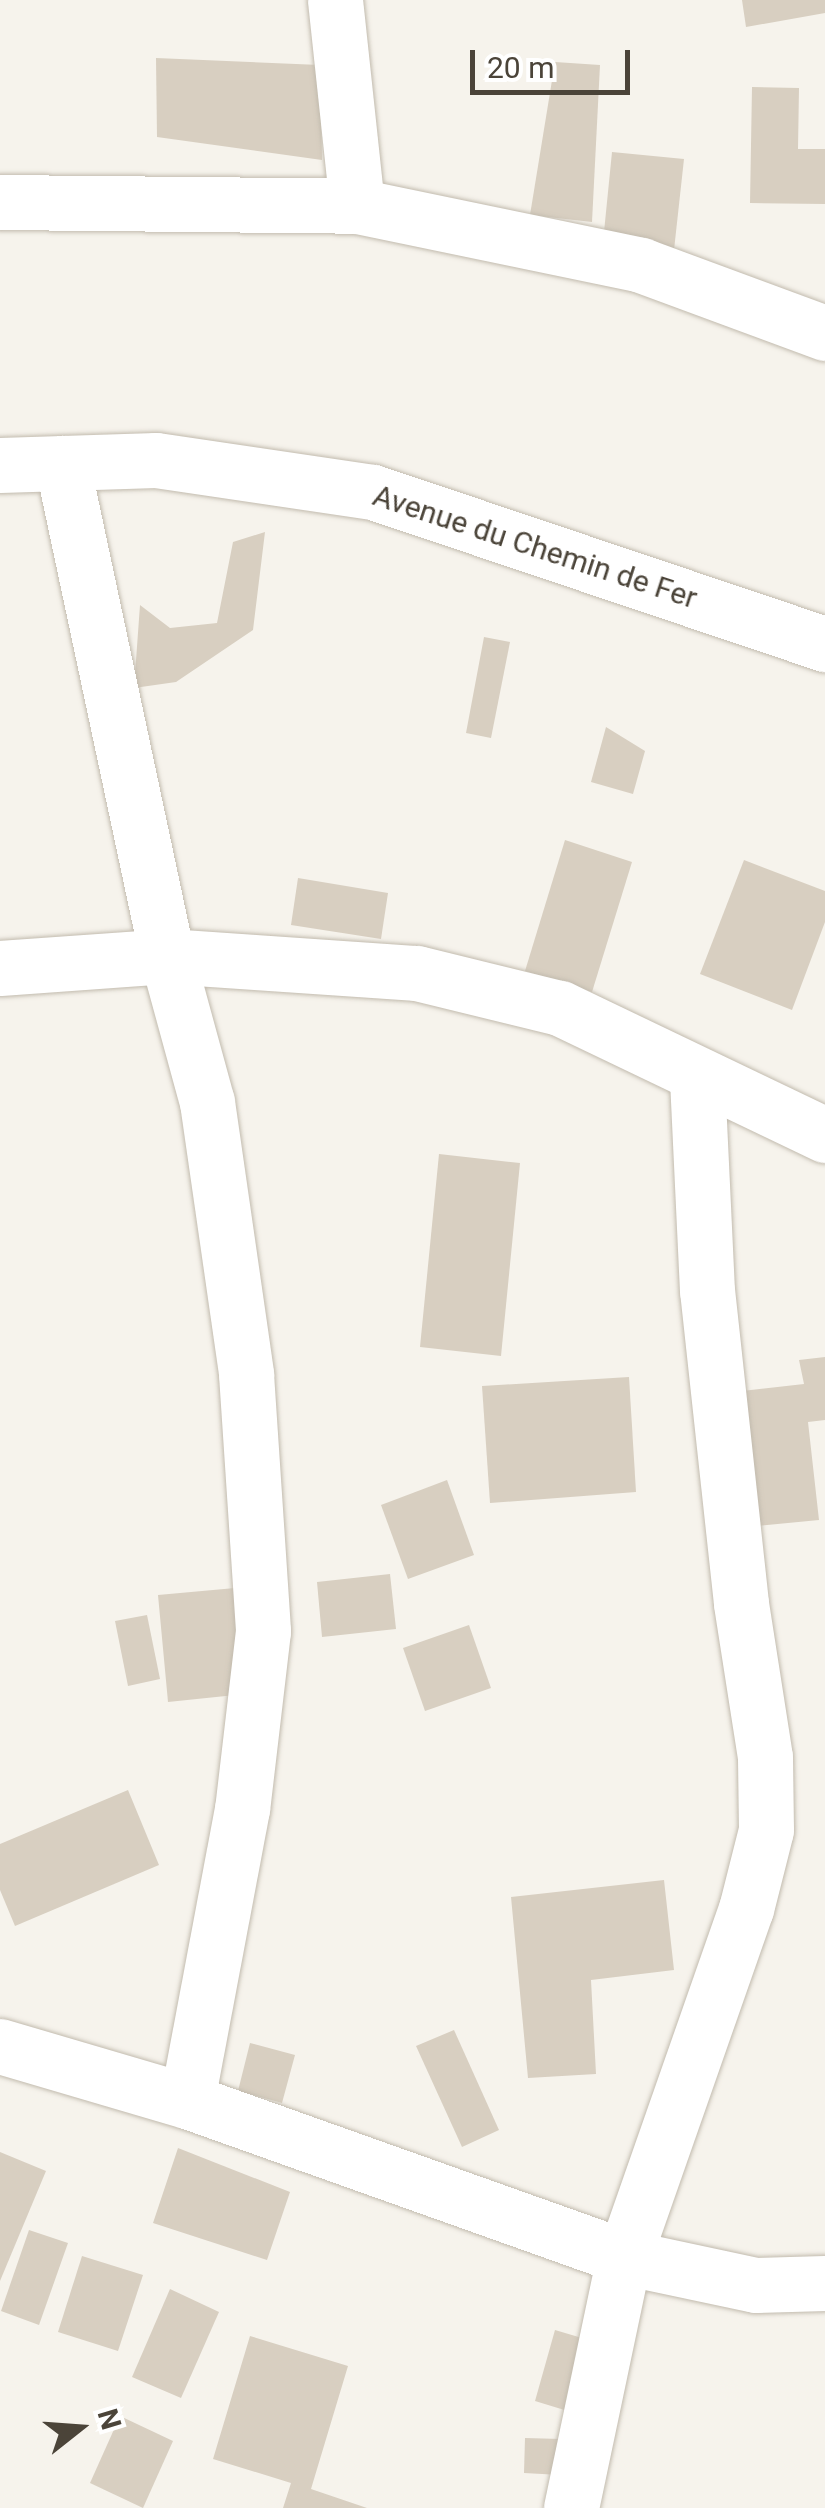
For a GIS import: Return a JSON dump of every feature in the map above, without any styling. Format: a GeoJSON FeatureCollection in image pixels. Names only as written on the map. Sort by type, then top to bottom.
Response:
{"type":"FeatureCollection","features":[{"type":"Feature","properties":{"kind":"street"},"geometry":{"type":"LineString","coordinates":[[335,0],[357,206]]}},
{"type":"Feature","properties":{"kind":"street"},"geometry":{"type":"LineString","coordinates":[[0,202],[357,206],[641,265],[825,333]]}},
{"type":"Feature","properties":{"kind":"street","name":"Avenue du Chemin de Fer"},"geometry":{"type":"LineString","coordinates":[[0,466],[156,460],[373,492],[825,644]]}},
{"type":"Feature","properties":{"kind":"street"},"geometry":{"type":"LineString","coordinates":[[62,463],[167,956],[207,1102],[240,1335],[263,1631],[242,1808],[187,2101]]}},
{"type":"Feature","properties":{"kind":"street"},"geometry":{"type":"LineString","coordinates":[[0,968],[167,956],[417,974],[560,1008],[825,1136]]}},
{"type":"Feature","properties":{"kind":"street"},"geometry":{"type":"LineString","coordinates":[[571,2508],[624,2257],[746,1909],[766,1830],[765,1758],[707,1291],[698,1075]]}},
{"type":"Feature","properties":{"kind":"street"},"geometry":{"type":"LineString","coordinates":[[0,2046],[187,2101],[624,2257],[756,2285],[825,2282]]}},
{"type":"Feature","properties":{"kind":"building"},"geometry":{"type":"Polygon","coordinates":[[[742,0],[825,0],[825,13],[746,27],[742,0]]]}},
{"type":"Feature","properties":{"kind":"building"},"geometry":{"type":"Polygon","coordinates":[[[156,58],[320,65],[322,160],[157,137],[156,58]]]}},
{"type":"Feature","properties":{"kind":"building"},"geometry":{"type":"Polygon","coordinates":[[[555,62],[600,65],[592,222],[530,215],[555,62]]]}},
{"type":"Feature","properties":{"kind":"building"},"geometry":{"type":"Polygon","coordinates":[[[752,87],[799,88],[798,149],[825,149],[825,204],[750,203],[752,87]]]}},
{"type":"Feature","properties":{"kind":"building"},"geometry":{"type":"Polygon","coordinates":[[[612,152],[684,159],[674,250],[603,242],[612,152]]]}},
{"type":"Feature","properties":{"kind":"building"},"geometry":{"type":"Polygon","coordinates":[[[265,532],[253,630],[176,682],[134,688],[140,605],[170,628],[217,623],[233,542],[265,532]]]}},
{"type":"Feature","properties":{"kind":"building"},"geometry":{"type":"Polygon","coordinates":[[[484,637],[510,642],[491,738],[466,733],[484,637]]]}},
{"type":"Feature","properties":{"kind":"building"},"geometry":{"type":"Polygon","coordinates":[[[606,727],[645,751],[633,794],[591,782],[606,727]]]}},
{"type":"Feature","properties":{"kind":"building"},"geometry":{"type":"Polygon","coordinates":[[[565,840],[632,862],[592,992],[525,971],[565,840]]]}},
{"type":"Feature","properties":{"kind":"building"},"geometry":{"type":"Polygon","coordinates":[[[744,860],[825,891],[825,922],[792,1010],[700,974],[744,860]]]}},
{"type":"Feature","properties":{"kind":"building"},"geometry":{"type":"Polygon","coordinates":[[[298,878],[388,893],[381,939],[291,925],[298,878]]]}},
{"type":"Feature","properties":{"kind":"building"},"geometry":{"type":"Polygon","coordinates":[[[439,1154],[520,1163],[501,1356],[420,1347],[439,1154]]]}},
{"type":"Feature","properties":{"kind":"building"},"geometry":{"type":"Polygon","coordinates":[[[825,1357],[825,1420],[808,1422],[819,1520],[756,1526],[742,1391],[804,1384],[799,1360],[825,1357]]]}},
{"type":"Feature","properties":{"kind":"building"},"geometry":{"type":"Polygon","coordinates":[[[629,1377],[636,1492],[490,1503],[482,1386],[629,1377]]]}},
{"type":"Feature","properties":{"kind":"building"},"geometry":{"type":"Polygon","coordinates":[[[447,1480],[474,1555],[408,1579],[381,1505],[447,1480]]]}},
{"type":"Feature","properties":{"kind":"building"},"geometry":{"type":"Polygon","coordinates":[[[390,1574],[396,1629],[322,1637],[317,1582],[390,1574]]]}},
{"type":"Feature","properties":{"kind":"building"},"geometry":{"type":"Polygon","coordinates":[[[235,1588],[245,1694],[168,1702],[158,1595],[235,1588]]]}},
{"type":"Feature","properties":{"kind":"building"},"geometry":{"type":"Polygon","coordinates":[[[147,1615],[160,1679],[128,1686],[115,1621],[147,1615]]]}},
{"type":"Feature","properties":{"kind":"building"},"geometry":{"type":"Polygon","coordinates":[[[469,1625],[491,1688],[425,1711],[403,1648],[469,1625]]]}},
{"type":"Feature","properties":{"kind":"building"},"geometry":{"type":"Polygon","coordinates":[[[128,1790],[159,1865],[15,1926],[0,1890],[0,1844],[128,1790]]]}},
{"type":"Feature","properties":{"kind":"building"},"geometry":{"type":"Polygon","coordinates":[[[664,1880],[674,1970],[591,1980],[596,2074],[528,2078],[511,1897],[664,1880]]]}},
{"type":"Feature","properties":{"kind":"building"},"geometry":{"type":"Polygon","coordinates":[[[454,2030],[499,2130],[462,2147],[416,2046],[454,2030]]]}},
{"type":"Feature","properties":{"kind":"building"},"geometry":{"type":"Polygon","coordinates":[[[250,2043],[295,2055],[282,2103],[238,2091],[250,2043]]]}},
{"type":"Feature","properties":{"kind":"building"},"geometry":{"type":"Polygon","coordinates":[[[178,2148],[290,2192],[267,2260],[153,2223],[178,2148]]]}},
{"type":"Feature","properties":{"kind":"building"},"geometry":{"type":"Polygon","coordinates":[[[0,2152],[46,2171],[0,2281],[0,2152]]]}},
{"type":"Feature","properties":{"kind":"building"},"geometry":{"type":"Polygon","coordinates":[[[29,2230],[68,2243],[39,2325],[1,2311],[29,2230]]]}},
{"type":"Feature","properties":{"kind":"building"},"geometry":{"type":"Polygon","coordinates":[[[82,2256],[143,2275],[118,2351],[58,2332],[82,2256]]]}},
{"type":"Feature","properties":{"kind":"building"},"geometry":{"type":"Polygon","coordinates":[[[170,2289],[219,2312],[181,2398],[132,2377],[170,2289]]]}},
{"type":"Feature","properties":{"kind":"building"},"geometry":{"type":"Polygon","coordinates":[[[555,2330],[592,2341],[571,2412],[535,2401],[555,2330]]]}},
{"type":"Feature","properties":{"kind":"building"},"geometry":{"type":"Polygon","coordinates":[[[250,2336],[348,2366],[311,2489],[367,2508],[283,2508],[291,2483],[213,2459],[250,2336]]]}},
{"type":"Feature","properties":{"kind":"building"},"geometry":{"type":"Polygon","coordinates":[[[120,2416],[173,2441],[143,2508],[90,2483],[120,2416]]]}},
{"type":"Feature","properties":{"kind":"building"},"geometry":{"type":"Polygon","coordinates":[[[525,2438],[561,2439],[560,2475],[524,2473],[525,2438]]]}}]}
